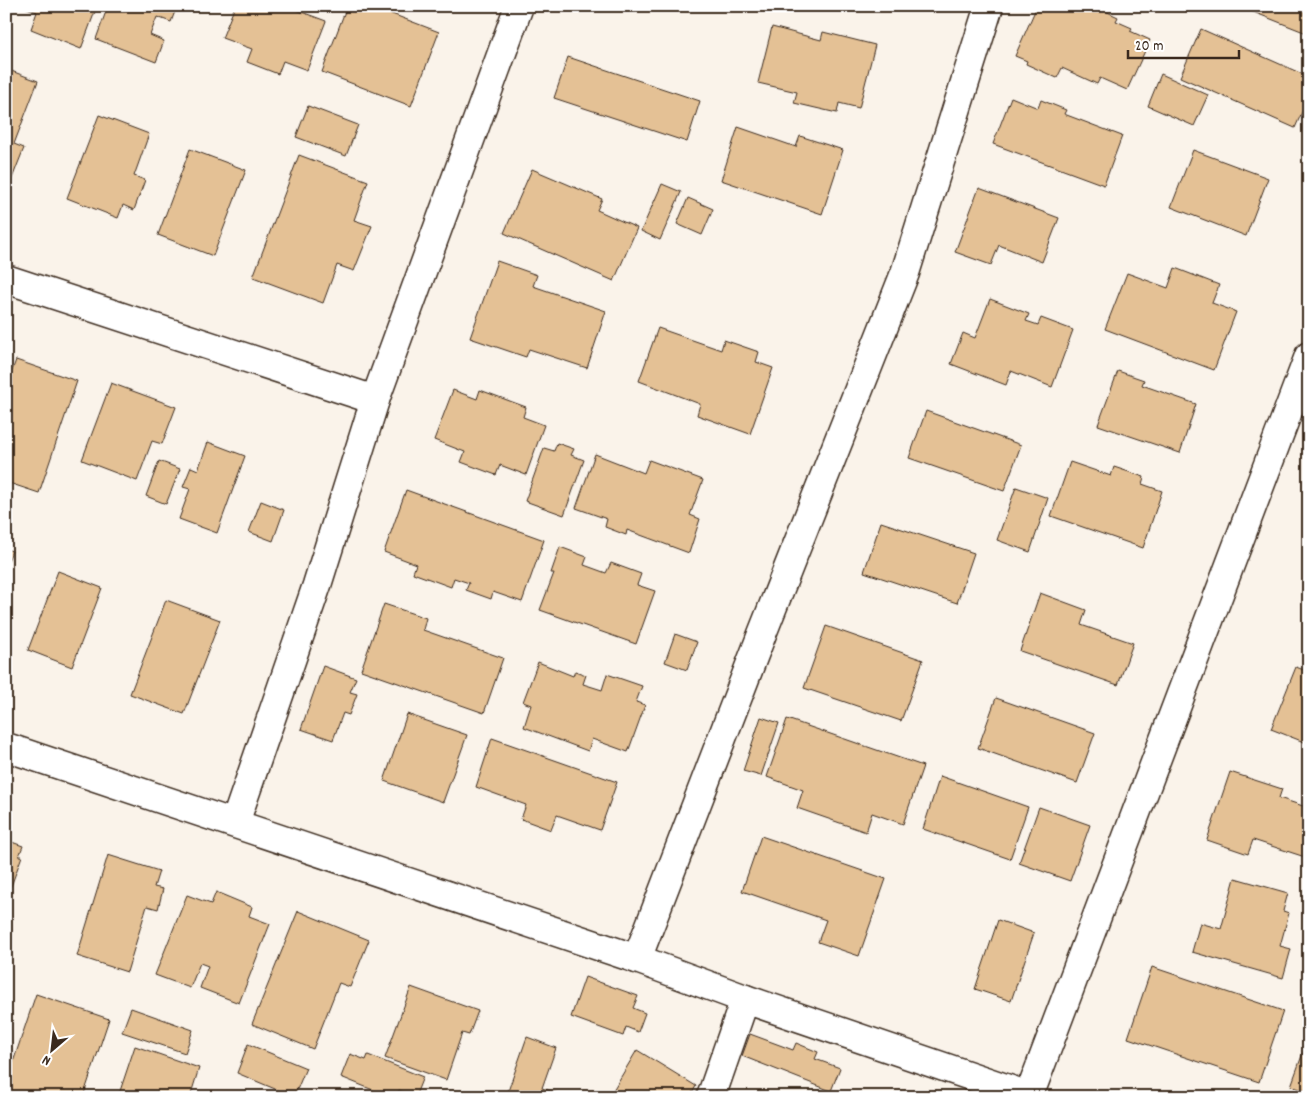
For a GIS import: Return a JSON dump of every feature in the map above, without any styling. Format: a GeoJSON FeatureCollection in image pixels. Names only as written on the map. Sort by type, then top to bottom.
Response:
{"type":"FeatureCollection","features":[{"type":"Feature","properties":{"kind":"street"},"geometry":{"type":"LineString","coordinates":[[234,823],[317,584],[374,400],[519,6]]}},
{"type":"Feature","properties":{"kind":"street"},"geometry":{"type":"LineString","coordinates":[[637,959],[762,634],[905,273],[989,6]]}},
{"type":"Feature","properties":{"kind":"street"},"geometry":{"type":"LineString","coordinates":[[6,279],[374,400]]}},
{"type":"Feature","properties":{"kind":"street"},"geometry":{"type":"LineString","coordinates":[[6,747],[637,959],[745,999],[1031,1096],[1309,356]]}},
{"type":"Feature","properties":{"kind":"street"},"geometry":{"type":"LineString","coordinates":[[711,1097],[745,999]]}},
{"type":"Feature","properties":{"kind":"building"},"geometry":{"type":"Polygon","coordinates":[[[22,6],[97,6],[81,49],[31,29],[37,12],[22,6]]]}},
{"type":"Feature","properties":{"kind":"building"},"geometry":{"type":"Polygon","coordinates":[[[108,6],[177,6],[171,22],[157,17],[150,35],[164,41],[156,62],[96,39],[108,6]]]}},
{"type":"Feature","properties":{"kind":"building"},"geometry":{"type":"Polygon","coordinates":[[[235,6],[291,6],[291,8],[326,21],[307,70],[283,61],[278,74],[247,62],[252,49],[222,38],[235,6]]]}},
{"type":"Feature","properties":{"kind":"building"},"geometry":{"type":"Polygon","coordinates":[[[347,6],[371,6],[439,32],[411,106],[322,72],[347,6]]]}},
{"type":"Feature","properties":{"kind":"building"},"geometry":{"type":"Polygon","coordinates":[[[1037,6],[1095,6],[1118,17],[1116,21],[1132,28],[1130,31],[1150,40],[1127,90],[1100,78],[1097,84],[1062,68],[1057,78],[1026,64],[1027,61],[1015,56],[1037,6]]]}},
{"type":"Feature","properties":{"kind":"building"},"geometry":{"type":"Polygon","coordinates":[[[1238,6],[1309,6],[1309,34],[1238,6]]]}},
{"type":"Feature","properties":{"kind":"building"},"geometry":{"type":"Polygon","coordinates":[[[772,27],[821,40],[823,32],[875,45],[859,108],[839,103],[837,113],[794,103],[797,92],[758,83],[772,27]]]}},
{"type":"Feature","properties":{"kind":"building"},"geometry":{"type":"Polygon","coordinates":[[[1201,29],[1309,77],[1309,96],[1295,128],[1180,77],[1201,29]]]}},
{"type":"Feature","properties":{"kind":"building"},"geometry":{"type":"Polygon","coordinates":[[[568,57],[700,101],[687,142],[554,98],[568,57]]]}},
{"type":"Feature","properties":{"kind":"building"},"geometry":{"type":"Polygon","coordinates":[[[6,69],[38,81],[14,144],[24,148],[11,181],[6,179],[6,69]]]}},
{"type":"Feature","properties":{"kind":"building"},"geometry":{"type":"Polygon","coordinates":[[[1161,74],[1208,95],[1194,126],[1148,106],[1161,74]]]}},
{"type":"Feature","properties":{"kind":"building"},"geometry":{"type":"Polygon","coordinates":[[[1011,97],[1038,108],[1041,100],[1066,110],[1064,114],[1122,136],[1104,185],[993,144],[1011,97]]]}},
{"type":"Feature","properties":{"kind":"building"},"geometry":{"type":"Polygon","coordinates":[[[308,106],[358,125],[346,156],[296,137],[308,106]]]}},
{"type":"Feature","properties":{"kind":"building"},"geometry":{"type":"Polygon","coordinates":[[[99,115],[149,134],[134,176],[145,180],[134,210],[123,205],[118,218],[67,198],[99,115]]]}},
{"type":"Feature","properties":{"kind":"building"},"geometry":{"type":"Polygon","coordinates":[[[738,127],[796,147],[800,136],[843,150],[822,214],[721,180],[738,127]]]}},
{"type":"Feature","properties":{"kind":"building"},"geometry":{"type":"Polygon","coordinates":[[[190,149],[246,170],[213,256],[158,235],[190,149]]]}},
{"type":"Feature","properties":{"kind":"building"},"geometry":{"type":"Polygon","coordinates":[[[1193,150],[1268,178],[1246,236],[1171,207],[1193,150]]]}},
{"type":"Feature","properties":{"kind":"building"},"geometry":{"type":"Polygon","coordinates":[[[299,155],[368,181],[354,220],[372,226],[354,271],[337,265],[323,303],[253,277],[299,155]]]}},
{"type":"Feature","properties":{"kind":"building"},"geometry":{"type":"Polygon","coordinates":[[[532,169],[602,199],[597,210],[637,228],[614,281],[504,233],[532,169]]]}},
{"type":"Feature","properties":{"kind":"building"},"geometry":{"type":"Polygon","coordinates":[[[662,184],[681,192],[660,240],[641,231],[662,184]]]}},
{"type":"Feature","properties":{"kind":"building"},"geometry":{"type":"Polygon","coordinates":[[[979,188],[1059,218],[1042,262],[999,245],[991,265],[955,252],[979,188]]]}},
{"type":"Feature","properties":{"kind":"building"},"geometry":{"type":"Polygon","coordinates":[[[688,198],[713,209],[702,235],[677,224],[688,198]]]}},
{"type":"Feature","properties":{"kind":"building"},"geometry":{"type":"Polygon","coordinates":[[[497,261],[537,275],[533,286],[606,311],[587,368],[529,349],[526,357],[470,338],[497,261]]]}},
{"type":"Feature","properties":{"kind":"building"},"geometry":{"type":"Polygon","coordinates":[[[1175,268],[1219,285],[1212,303],[1236,312],[1214,370],[1105,329],[1127,273],[1168,288],[1175,268]]]}},
{"type":"Feature","properties":{"kind":"building"},"geometry":{"type":"Polygon","coordinates":[[[990,299],[1029,314],[1026,321],[1038,325],[1041,318],[1073,330],[1052,387],[1011,371],[1006,385],[951,364],[963,333],[975,338],[990,299]]]}},
{"type":"Feature","properties":{"kind":"building"},"geometry":{"type":"Polygon","coordinates":[[[658,328],[721,350],[724,340],[759,352],[756,362],[773,368],[750,434],[697,415],[700,404],[639,381],[658,328]]]}},
{"type":"Feature","properties":{"kind":"building"},"geometry":{"type":"Polygon","coordinates":[[[16,360],[77,381],[39,493],[6,482],[6,387],[16,360]]]}},
{"type":"Feature","properties":{"kind":"building"},"geometry":{"type":"Polygon","coordinates":[[[1118,371],[1144,380],[1142,385],[1196,404],[1180,453],[1098,425],[1118,371]]]}},
{"type":"Feature","properties":{"kind":"building"},"geometry":{"type":"Polygon","coordinates":[[[111,383],[176,407],[162,444],[152,441],[137,481],[82,460],[111,383]]]}},
{"type":"Feature","properties":{"kind":"building"},"geometry":{"type":"Polygon","coordinates":[[[453,390],[477,399],[480,390],[526,407],[523,417],[544,425],[526,475],[500,465],[496,475],[461,462],[465,452],[434,440],[453,390]]]}},
{"type":"Feature","properties":{"kind":"building"},"geometry":{"type":"Polygon","coordinates":[[[926,411],[1021,445],[1004,491],[909,458],[926,411]]]}},
{"type":"Feature","properties":{"kind":"building"},"geometry":{"type":"Polygon","coordinates":[[[208,442],[245,456],[217,533],[179,519],[190,489],[183,487],[191,467],[198,470],[208,442]]]}},
{"type":"Feature","properties":{"kind":"building"},"geometry":{"type":"Polygon","coordinates":[[[557,443],[574,449],[571,455],[584,460],[564,515],[525,501],[544,448],[554,451],[557,443]]]}},
{"type":"Feature","properties":{"kind":"building"},"geometry":{"type":"Polygon","coordinates":[[[595,454],[644,473],[649,460],[703,480],[690,515],[700,519],[689,553],[627,530],[626,535],[605,527],[607,519],[576,508],[595,454]]]}},
{"type":"Feature","properties":{"kind":"building"},"geometry":{"type":"Polygon","coordinates":[[[159,461],[180,469],[166,504],[146,496],[159,461]]]}},
{"type":"Feature","properties":{"kind":"building"},"geometry":{"type":"Polygon","coordinates":[[[1070,462],[1111,476],[1114,467],[1144,477],[1142,484],[1162,491],[1143,548],[1051,516],[1070,462]]]}},
{"type":"Feature","properties":{"kind":"building"},"geometry":{"type":"Polygon","coordinates":[[[1016,487],[1048,498],[1030,552],[997,540],[1016,487]]]}},
{"type":"Feature","properties":{"kind":"building"},"geometry":{"type":"Polygon","coordinates":[[[406,490],[544,540],[522,602],[493,592],[491,599],[466,590],[469,583],[454,578],[451,587],[413,573],[416,564],[384,552],[406,490]]]}},
{"type":"Feature","properties":{"kind":"building"},"geometry":{"type":"Polygon","coordinates":[[[261,501],[284,510],[273,541],[249,532],[261,501]]]}},
{"type":"Feature","properties":{"kind":"building"},"geometry":{"type":"Polygon","coordinates":[[[881,522],[974,553],[957,603],[864,572],[881,522]]]}},
{"type":"Feature","properties":{"kind":"building"},"geometry":{"type":"Polygon","coordinates":[[[560,547],[587,557],[584,565],[606,573],[611,563],[641,574],[637,585],[655,591],[636,644],[540,610],[554,573],[551,573],[560,547]]]}},
{"type":"Feature","properties":{"kind":"building"},"geometry":{"type":"Polygon","coordinates":[[[6,549],[12,551],[6,566],[6,549]]]}},
{"type":"Feature","properties":{"kind":"building"},"geometry":{"type":"Polygon","coordinates":[[[58,571],[102,588],[72,667],[28,650],[58,571]]]}},
{"type":"Feature","properties":{"kind":"building"},"geometry":{"type":"Polygon","coordinates":[[[1040,593],[1086,610],[1081,625],[1133,643],[1118,685],[1020,651],[1040,593]]]}},
{"type":"Feature","properties":{"kind":"building"},"geometry":{"type":"Polygon","coordinates":[[[166,600],[220,620],[184,714],[130,694],[166,600]]]}},
{"type":"Feature","properties":{"kind":"building"},"geometry":{"type":"Polygon","coordinates":[[[384,604],[426,618],[423,630],[503,658],[484,713],[361,670],[384,604]]]}},
{"type":"Feature","properties":{"kind":"building"},"geometry":{"type":"Polygon","coordinates":[[[826,626],[923,660],[901,721],[804,688],[826,626]]]}},
{"type":"Feature","properties":{"kind":"building"},"geometry":{"type":"Polygon","coordinates":[[[675,634],[697,642],[687,670],[665,662],[675,634]]]}},
{"type":"Feature","properties":{"kind":"building"},"geometry":{"type":"Polygon","coordinates":[[[538,662],[573,676],[575,671],[586,675],[583,684],[602,690],[607,674],[642,686],[636,702],[645,705],[628,752],[592,739],[588,751],[524,727],[531,705],[523,702],[538,662]]]}},
{"type":"Feature","properties":{"kind":"building"},"geometry":{"type":"Polygon","coordinates":[[[323,666],[356,678],[350,692],[357,694],[349,715],[343,713],[333,740],[301,729],[323,666]]]}},
{"type":"Feature","properties":{"kind":"building"},"geometry":{"type":"Polygon","coordinates":[[[1296,667],[1309,672],[1309,744],[1271,729],[1296,667]]]}},
{"type":"Feature","properties":{"kind":"building"},"geometry":{"type":"Polygon","coordinates":[[[996,698],[1095,733],[1077,783],[978,748],[996,698]]]}},
{"type":"Feature","properties":{"kind":"building"},"geometry":{"type":"Polygon","coordinates":[[[407,714],[467,735],[443,802],[384,781],[407,714]]]}},
{"type":"Feature","properties":{"kind":"building"},"geometry":{"type":"Polygon","coordinates":[[[761,717],[779,723],[761,776],[743,771],[761,717]]]}},
{"type":"Feature","properties":{"kind":"building"},"geometry":{"type":"Polygon","coordinates":[[[787,719],[923,766],[903,824],[872,813],[866,832],[797,808],[803,790],[767,777],[787,719]]]}},
{"type":"Feature","properties":{"kind":"building"},"geometry":{"type":"Polygon","coordinates":[[[492,738],[617,782],[600,830],[557,815],[551,830],[521,819],[526,805],[476,787],[492,738]]]}},
{"type":"Feature","properties":{"kind":"building"},"geometry":{"type":"Polygon","coordinates":[[[1230,772],[1282,789],[1279,798],[1309,808],[1309,845],[1305,857],[1253,840],[1248,854],[1207,840],[1230,772]]]}},
{"type":"Feature","properties":{"kind":"building"},"geometry":{"type":"Polygon","coordinates":[[[940,776],[1028,807],[1010,859],[923,829],[940,776]]]}},
{"type":"Feature","properties":{"kind":"building"},"geometry":{"type":"Polygon","coordinates":[[[1039,807],[1090,825],[1070,881],[1019,863],[1039,807]]]}},
{"type":"Feature","properties":{"kind":"building"},"geometry":{"type":"Polygon","coordinates":[[[761,836],[886,879],[859,956],[818,942],[826,920],[742,891],[761,836]]]}},
{"type":"Feature","properties":{"kind":"building"},"geometry":{"type":"Polygon","coordinates":[[[6,840],[23,846],[19,856],[22,856],[6,900],[6,840]]]}},
{"type":"Feature","properties":{"kind":"building"},"geometry":{"type":"Polygon","coordinates":[[[108,855],[159,871],[154,887],[163,889],[158,909],[147,906],[127,972],[77,956],[108,855]]]}},
{"type":"Feature","properties":{"kind":"building"},"geometry":{"type":"Polygon","coordinates":[[[1235,878],[1288,893],[1283,911],[1289,913],[1280,946],[1291,949],[1283,978],[1192,952],[1200,923],[1221,929],[1235,878]]]}},
{"type":"Feature","properties":{"kind":"building"},"geometry":{"type":"Polygon","coordinates":[[[216,892],[252,907],[249,916],[270,924],[239,1003],[200,988],[208,966],[200,963],[190,988],[155,975],[187,895],[211,904],[216,892]]]}},
{"type":"Feature","properties":{"kind":"building"},"geometry":{"type":"Polygon","coordinates":[[[298,911],[369,940],[350,987],[339,983],[313,1049],[252,1024],[298,911]]]}},
{"type":"Feature","properties":{"kind":"building"},"geometry":{"type":"Polygon","coordinates":[[[998,920],[1034,933],[1011,1001],[975,989],[998,920]]]}},
{"type":"Feature","properties":{"kind":"building"},"geometry":{"type":"Polygon","coordinates":[[[1152,967],[1283,1011],[1259,1082],[1128,1038],[1152,967]]]}},
{"type":"Feature","properties":{"kind":"building"},"geometry":{"type":"Polygon","coordinates":[[[585,977],[638,996],[633,1008],[645,1013],[638,1032],[626,1027],[623,1036],[571,1017],[585,977]]]}},
{"type":"Feature","properties":{"kind":"building"},"geometry":{"type":"Polygon","coordinates":[[[411,987],[478,1011],[469,1035],[462,1033],[446,1080],[385,1058],[411,987]]]}},
{"type":"Feature","properties":{"kind":"building"},"geometry":{"type":"Polygon","coordinates":[[[36,994],[109,1019],[83,1097],[6,1097],[6,1083],[36,994]]]}},
{"type":"Feature","properties":{"kind":"building"},"geometry":{"type":"Polygon","coordinates":[[[131,1008],[193,1030],[185,1053],[122,1032],[131,1008]]]}},
{"type":"Feature","properties":{"kind":"building"},"geometry":{"type":"Polygon","coordinates":[[[750,1034],[793,1050],[796,1043],[818,1052],[815,1059],[840,1068],[831,1091],[742,1056],[750,1034]]]}},
{"type":"Feature","properties":{"kind":"building"},"geometry":{"type":"Polygon","coordinates":[[[1309,1036],[1309,1092],[1291,1086],[1309,1036]]]}},
{"type":"Feature","properties":{"kind":"building"},"geometry":{"type":"Polygon","coordinates":[[[527,1037],[556,1048],[542,1088],[562,1095],[561,1097],[506,1097],[527,1037]]]}},
{"type":"Feature","properties":{"kind":"building"},"geometry":{"type":"Polygon","coordinates":[[[248,1044],[306,1068],[294,1097],[237,1073],[248,1044]]]}},
{"type":"Feature","properties":{"kind":"building"},"geometry":{"type":"Polygon","coordinates":[[[135,1046],[199,1068],[190,1097],[118,1097],[135,1046]]]}},
{"type":"Feature","properties":{"kind":"building"},"geometry":{"type":"Polygon","coordinates":[[[637,1050],[696,1086],[690,1097],[609,1097],[637,1050]]]}},
{"type":"Feature","properties":{"kind":"building"},"geometry":{"type":"Polygon","coordinates":[[[350,1054],[366,1060],[368,1055],[423,1077],[415,1097],[399,1090],[396,1097],[390,1097],[341,1077],[350,1054]]]}}]}
